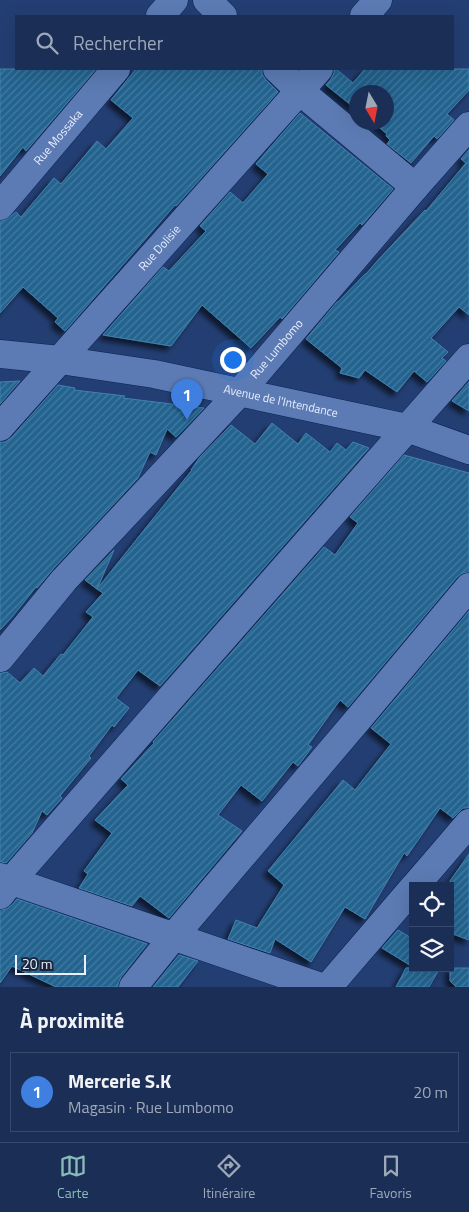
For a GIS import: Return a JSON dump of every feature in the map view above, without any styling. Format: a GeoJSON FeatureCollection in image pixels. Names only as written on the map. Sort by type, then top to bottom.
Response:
{"type":"FeatureCollection","features":[{"type":"Feature","properties":{"kind":"street"},"geometry":{"type":"LineString","coordinates":[[161,15],[174,0]]}},
{"type":"Feature","properties":{"kind":"street"},"geometry":{"type":"LineString","coordinates":[[207,0],[222,15]]}},
{"type":"Feature","properties":{"kind":"street"},"geometry":{"type":"LineString","coordinates":[[365,15],[378,0]]}},
{"type":"Feature","properties":{"kind":"street","name":"Rue Mossaka"},"geometry":{"type":"LineString","coordinates":[[0,206],[115,70]]}},
{"type":"Feature","properties":{"kind":"street"},"geometry":{"type":"LineString","coordinates":[[278,70],[300,91],[415,187]]}},
{"type":"Feature","properties":{"kind":"street","name":"Rue Dolisie"},"geometry":{"type":"LineString","coordinates":[[0,427],[318,70]]}},
{"type":"Feature","properties":{"kind":"street","name":"Rue Lumbomo"},"geometry":{"type":"LineString","coordinates":[[0,658],[64,580],[240,392],[469,126]]}},
{"type":"Feature","properties":{"kind":"street","name":"Avenue de l'Intendance"},"geometry":{"type":"LineString","coordinates":[[0,354],[60,360],[154,374],[407,428],[469,450]]}},
{"type":"Feature","properties":{"kind":"street"},"geometry":{"type":"LineString","coordinates":[[321,987],[174,936],[4,884],[469,358]]}},
{"type":"Feature","properties":{"kind":"street"},"geometry":{"type":"LineString","coordinates":[[133,987],[469,587]]}},
{"type":"Feature","properties":{"kind":"street"},"geometry":{"type":"LineString","coordinates":[[418,882],[469,823]]}},
{"type":"Feature","properties":{"kind":"street"},"geometry":{"type":"LineString","coordinates":[[328,987],[409,893]]}},
{"type":"Feature","properties":{"kind":"building"},"geometry":{"type":"Polygon","coordinates":[[[0,69],[95,70],[26,151],[23,147],[0,176],[0,69]]]}},
{"type":"Feature","properties":{"kind":"building"},"geometry":{"type":"Polygon","coordinates":[[[469,69],[469,90],[447,114],[454,120],[437,139],[434,136],[411,163],[387,144],[390,140],[382,130],[394,130],[394,85],[349,85],[349,103],[326,85],[331,79],[334,70],[337,70],[353,83],[364,70],[469,69]]]}},
{"type":"Feature","properties":{"kind":"building"},"geometry":{"type":"Polygon","coordinates":[[[135,70],[262,70],[266,80],[278,92],[175,205],[65,331],[55,322],[58,318],[23,287],[0,313],[0,221],[6,220],[16,212],[21,217],[54,178],[61,184],[97,141],[106,149],[133,118],[111,100],[135,70]]]}},
{"type":"Feature","properties":{"kind":"building"},"geometry":{"type":"Polygon","coordinates":[[[300,113],[393,189],[362,225],[360,223],[335,250],[339,252],[282,319],[280,317],[251,348],[202,305],[171,346],[103,335],[163,267],[169,271],[206,231],[200,226],[230,192],[243,203],[268,174],[256,164],[300,113]]]}},
{"type":"Feature","properties":{"kind":"building"},"geometry":{"type":"Polygon","coordinates":[[[469,150],[469,315],[459,307],[431,338],[448,352],[442,358],[446,361],[427,382],[414,371],[397,392],[365,370],[359,378],[340,373],[342,368],[306,339],[337,302],[426,211],[466,163],[461,159],[469,150]]]}},
{"type":"Feature","properties":{"kind":"building"},"geometry":{"type":"Polygon","coordinates":[[[20,381],[0,404],[0,382],[20,381]]]}},
{"type":"Feature","properties":{"kind":"building"},"geometry":{"type":"Polygon","coordinates":[[[469,382],[469,411],[452,401],[469,382]]]}},
{"type":"Feature","properties":{"kind":"building"},"geometry":{"type":"Polygon","coordinates":[[[58,385],[75,388],[74,390],[125,396],[123,398],[204,408],[176,437],[167,429],[156,455],[150,452],[138,478],[36,587],[0,630],[0,442],[5,442],[12,437],[58,385]]]}},
{"type":"Feature","properties":{"kind":"building"},"geometry":{"type":"Polygon","coordinates":[[[272,423],[298,444],[306,433],[330,452],[337,443],[346,450],[353,442],[369,448],[160,686],[138,670],[116,698],[129,708],[114,727],[112,725],[89,756],[91,758],[60,796],[62,798],[47,815],[42,811],[32,833],[6,863],[0,862],[0,673],[7,672],[20,683],[34,668],[43,676],[61,654],[63,655],[93,617],[86,612],[103,593],[97,589],[192,470],[200,457],[231,425],[255,444],[272,423]]]}},
{"type":"Feature","properties":{"kind":"building"},"geometry":{"type":"Polygon","coordinates":[[[404,455],[469,473],[469,572],[457,577],[348,707],[340,700],[308,745],[312,747],[298,766],[293,762],[262,801],[241,785],[218,815],[242,831],[169,918],[140,896],[132,906],[79,888],[88,874],[84,871],[112,833],[95,820],[128,785],[121,779],[324,547],[335,555],[358,523],[350,517],[404,455]]]}},
{"type":"Feature","properties":{"kind":"building"},"geometry":{"type":"Polygon","coordinates":[[[114,550],[97,589],[85,580],[114,550]]]}},
{"type":"Feature","properties":{"kind":"building"},"geometry":{"type":"Polygon","coordinates":[[[469,611],[469,808],[463,808],[453,818],[440,808],[407,856],[404,853],[365,919],[345,907],[311,962],[275,939],[270,953],[228,939],[236,920],[257,928],[284,885],[268,871],[343,780],[355,790],[391,744],[371,728],[469,611]]]}},
{"type":"Feature","properties":{"kind":"building"},"geometry":{"type":"Polygon","coordinates":[[[469,854],[469,940],[454,934],[454,882],[450,881],[469,854]]]}},
{"type":"Feature","properties":{"kind":"building"},"geometry":{"type":"Polygon","coordinates":[[[17,899],[147,944],[121,977],[118,987],[56,987],[12,966],[0,983],[0,910],[6,909],[17,899]]]}},
{"type":"Feature","properties":{"kind":"building"},"geometry":{"type":"Polygon","coordinates":[[[398,930],[409,937],[409,965],[382,948],[398,930]]]}},
{"type":"Feature","properties":{"kind":"building"},"geometry":{"type":"Polygon","coordinates":[[[179,955],[198,961],[178,987],[153,987],[179,955]]]}},
{"type":"Feature","properties":{"kind":"building"},"geometry":{"type":"Polygon","coordinates":[[[406,968],[409,968],[409,972],[438,972],[429,987],[396,987],[406,968]]]}},
{"type":"Feature","properties":{"kind":"building"},"geometry":{"type":"Polygon","coordinates":[[[454,968],[469,968],[469,987],[456,987],[450,981],[450,972],[454,972],[454,968]]]}},
{"type":"Feature","properties":{"kind":"place","name":"Mercerie S.K"},"geometry":{"type":"Point","coordinates":[187,420]}}]}
